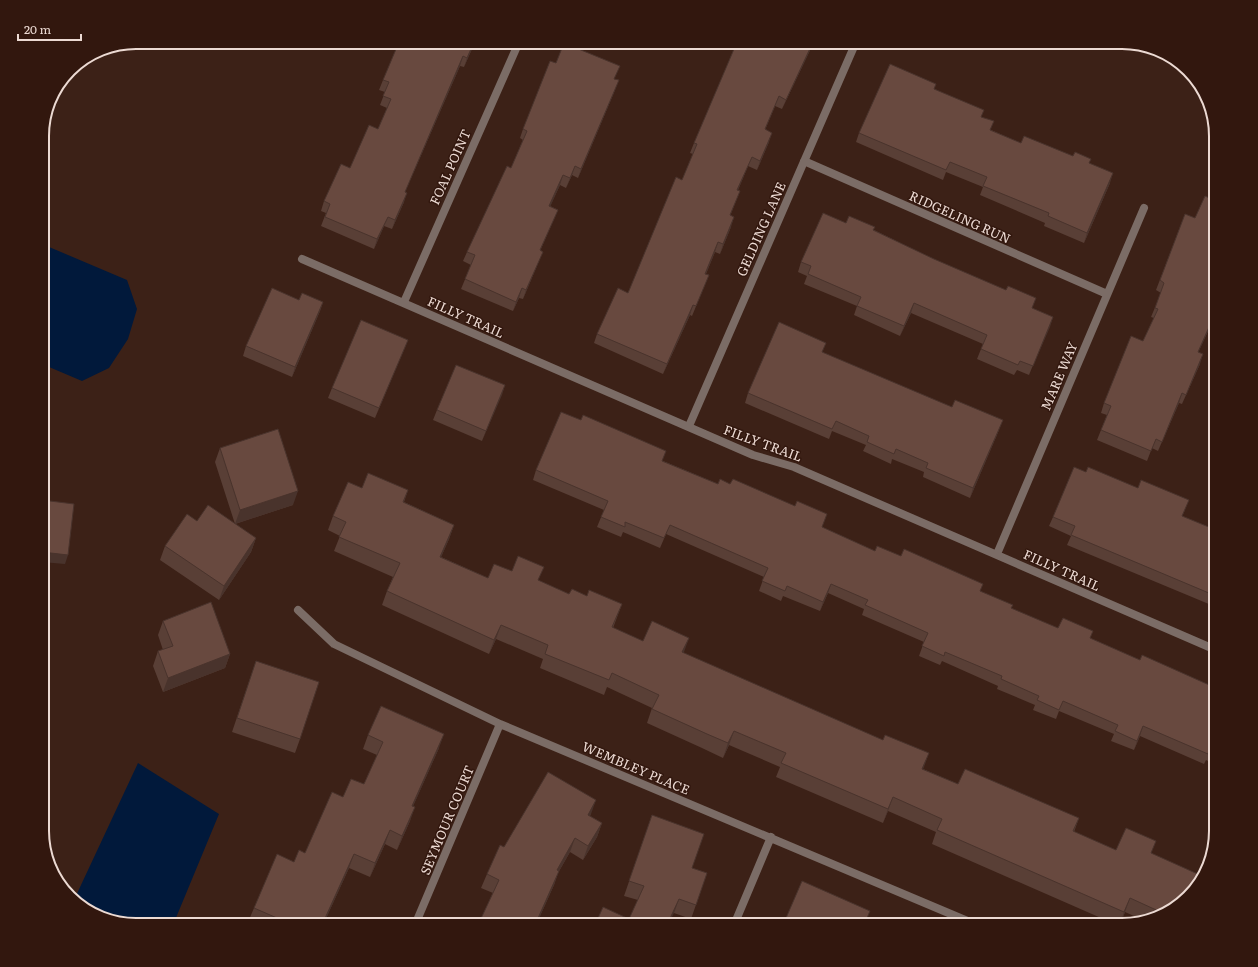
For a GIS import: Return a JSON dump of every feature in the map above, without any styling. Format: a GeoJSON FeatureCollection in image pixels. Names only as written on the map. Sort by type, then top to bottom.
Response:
{"type":"FeatureCollection","features":[{"type":"Feature","properties":{"kind":"street","name":"FOAL POINT"},"geometry":{"type":"LineString","coordinates":[[404,302],[515,49]]}},
{"type":"Feature","properties":{"kind":"street","name":"GELDING LANE"},"geometry":{"type":"LineString","coordinates":[[689,426],[853,49]]}},
{"type":"Feature","properties":{"kind":"street","name":"RIDGELING RUN"},"geometry":{"type":"LineString","coordinates":[[804,162],[1108,294]]}},
{"type":"Feature","properties":{"kind":"street","name":"MARE WAY"},"geometry":{"type":"LineString","coordinates":[[997,554],[1144,208]]}},
{"type":"Feature","properties":{"kind":"street","name":"FILLY TRAIL"},"geometry":{"type":"LineString","coordinates":[[302,259],[404,302],[753,455],[794,467],[1209,647]]}},
{"type":"Feature","properties":{"kind":"street","name":"WEMBLEY PLACE"},"geometry":{"type":"LineString","coordinates":[[298,610],[334,644],[500,724],[961,918]]}},
{"type":"Feature","properties":{"kind":"street","name":"SEYMOUR COURT"},"geometry":{"type":"LineString","coordinates":[[418,918],[500,724]]}},
{"type":"Feature","properties":{"kind":"street"},"geometry":{"type":"LineString","coordinates":[[737,918],[771,837]]}},
{"type":"Feature","properties":{"kind":"water"},"geometry":{"type":"Polygon","coordinates":[[[49,247],[127,280],[137,309],[128,339],[109,368],[82,381],[49,367],[49,247]]]}},
{"type":"Feature","properties":{"kind":"water"},"geometry":{"type":"Polygon","coordinates":[[[138,763],[219,814],[176,918],[136,918],[113,915],[92,906],[76,895],[138,763]]]}},
{"type":"Feature","properties":{"kind":"building"},"geometry":{"type":"Polygon","coordinates":[[[396,49],[471,49],[467,58],[463,56],[405,192],[407,193],[395,220],[388,217],[377,239],[325,217],[330,204],[324,201],[341,164],[350,168],[369,125],[378,129],[391,99],[383,96],[389,82],[383,80],[396,49]]]}},
{"type":"Feature","properties":{"kind":"building"},"geometry":{"type":"Polygon","coordinates":[[[562,49],[579,49],[620,66],[614,79],[619,80],[581,169],[575,166],[570,178],[563,175],[549,206],[558,210],[540,250],[543,252],[526,290],[522,288],[516,302],[465,279],[475,255],[467,252],[507,166],[511,168],[527,131],[523,129],[550,61],[556,63],[562,49]]]}},
{"type":"Feature","properties":{"kind":"building"},"geometry":{"type":"Polygon","coordinates":[[[734,49],[810,49],[786,100],[779,96],[765,129],[772,133],[760,161],[752,157],[737,190],[740,191],[730,215],[734,217],[723,244],[718,242],[705,274],[709,275],[696,306],[693,305],[667,364],[597,334],[618,288],[628,293],[676,177],[682,180],[697,144],[694,143],[734,49]]]}},
{"type":"Feature","properties":{"kind":"building"},"geometry":{"type":"Polygon","coordinates":[[[890,64],[936,84],[934,89],[984,110],[981,117],[994,121],[990,130],[1021,143],[1024,136],[1073,156],[1075,152],[1091,159],[1089,163],[1113,173],[1087,233],[1048,216],[1049,213],[983,186],[987,177],[950,162],[946,170],[859,133],[890,64]]]}},
{"type":"Feature","properties":{"kind":"building"},"geometry":{"type":"Polygon","coordinates":[[[1205,196],[1209,198],[1209,327],[1198,352],[1203,354],[1186,395],[1182,393],[1162,442],[1156,439],[1151,451],[1101,430],[1111,406],[1104,403],[1131,336],[1143,341],[1158,309],[1155,308],[1164,283],[1160,280],[1185,214],[1195,218],[1205,196]]]}},
{"type":"Feature","properties":{"kind":"building"},"geometry":{"type":"Polygon","coordinates":[[[823,213],[846,223],[849,216],[875,227],[873,230],[934,259],[1006,290],[1008,286],[1036,298],[1032,308],[1053,317],[1033,366],[1020,361],[1018,365],[981,349],[987,335],[914,303],[904,326],[857,306],[861,297],[808,274],[811,266],[801,262],[823,213]]]}},
{"type":"Feature","properties":{"kind":"building"},"geometry":{"type":"Polygon","coordinates":[[[272,288],[299,300],[302,293],[323,302],[295,367],[246,346],[272,288]]]}},
{"type":"Feature","properties":{"kind":"building"},"geometry":{"type":"Polygon","coordinates":[[[361,320],[408,340],[379,408],[332,388],[361,320]]]}},
{"type":"Feature","properties":{"kind":"building"},"geometry":{"type":"Polygon","coordinates":[[[779,322],[826,343],[822,352],[952,407],[955,400],[1003,420],[973,488],[926,468],[928,463],[896,449],[894,454],[867,442],[869,436],[836,421],[832,429],[748,393],[779,322]]]}},
{"type":"Feature","properties":{"kind":"building"},"geometry":{"type":"Polygon","coordinates":[[[456,365],[505,385],[486,431],[437,410],[456,365]]]}},
{"type":"Feature","properties":{"kind":"building"},"geometry":{"type":"Polygon","coordinates":[[[561,412],[581,420],[583,415],[666,451],[662,461],[718,484],[720,479],[730,484],[733,479],[795,506],[797,501],[827,514],[822,527],[875,551],[877,546],[901,556],[904,549],[983,584],[980,591],[1013,605],[1011,608],[1058,628],[1063,618],[1093,631],[1090,638],[1140,660],[1142,655],[1209,685],[1208,754],[1143,726],[1137,741],[1115,731],[1118,725],[1063,701],[1059,710],[1037,700],[1039,696],[1001,679],[1002,676],[945,652],[944,656],[922,646],[928,633],[865,605],[868,600],[831,584],[823,602],[787,586],[785,591],[762,581],[768,568],[670,525],[664,538],[625,522],[625,527],[601,517],[608,501],[536,470],[561,412]]]}},
{"type":"Feature","properties":{"kind":"building"},"geometry":{"type":"Polygon","coordinates":[[[278,429],[298,491],[240,510],[220,448],[278,429]]]}},
{"type":"Feature","properties":{"kind":"building"},"geometry":{"type":"Polygon","coordinates":[[[1074,467],[1086,472],[1088,467],[1138,488],[1141,480],[1189,500],[1182,516],[1209,527],[1209,593],[1071,535],[1075,526],[1053,517],[1074,467]]]}},
{"type":"Feature","properties":{"kind":"building"},"geometry":{"type":"Polygon","coordinates":[[[368,473],[408,490],[403,502],[454,525],[440,557],[488,578],[494,564],[512,571],[518,556],[544,567],[538,580],[569,594],[572,589],[587,596],[589,590],[622,604],[612,627],[643,641],[652,621],[689,638],[682,652],[883,740],[885,735],[929,753],[922,769],[958,784],[965,769],[1079,818],[1073,831],[1116,850],[1126,828],[1156,841],[1151,853],[1198,874],[1197,875],[1184,893],[1161,909],[1157,910],[1130,898],[1124,912],[937,830],[942,819],[893,797],[888,809],[781,763],[786,753],[734,731],[728,743],[652,709],[659,695],[612,673],[609,680],[545,654],[548,645],[501,625],[494,640],[387,591],[400,563],[339,537],[346,522],[333,516],[348,482],[362,488],[368,473]]]}},
{"type":"Feature","properties":{"kind":"building"},"geometry":{"type":"Polygon","coordinates":[[[49,501],[74,504],[68,555],[49,553],[49,501]]]}},
{"type":"Feature","properties":{"kind":"building"},"geometry":{"type":"Polygon","coordinates":[[[208,505],[256,538],[224,586],[165,546],[187,514],[197,521],[208,505]]]}},
{"type":"Feature","properties":{"kind":"building"},"geometry":{"type":"Polygon","coordinates":[[[211,602],[230,654],[168,678],[158,651],[173,646],[163,621],[211,602]]]}},
{"type":"Feature","properties":{"kind":"building"},"geometry":{"type":"Polygon","coordinates":[[[256,661],[319,682],[300,739],[237,718],[256,661]]]}},
{"type":"Feature","properties":{"kind":"building"},"geometry":{"type":"Polygon","coordinates":[[[381,706],[444,734],[412,806],[415,807],[402,836],[390,830],[375,863],[354,854],[325,918],[277,918],[254,908],[277,854],[294,862],[299,850],[305,853],[332,792],[343,797],[351,779],[364,784],[383,742],[368,735],[381,706]]]}},
{"type":"Feature","properties":{"kind":"building"},"geometry":{"type":"Polygon","coordinates":[[[548,772],[596,800],[588,815],[602,823],[588,846],[575,838],[557,870],[559,871],[538,918],[481,918],[499,880],[487,874],[500,845],[504,847],[548,772]]]}},
{"type":"Feature","properties":{"kind":"building"},"geometry":{"type":"Polygon","coordinates":[[[652,815],[704,834],[692,868],[707,873],[696,905],[679,899],[670,918],[629,918],[644,886],[629,881],[652,815]]]}},
{"type":"Feature","properties":{"kind":"building"},"geometry":{"type":"Polygon","coordinates":[[[802,881],[870,911],[867,918],[786,918],[802,881]]]}},
{"type":"Feature","properties":{"kind":"building"},"geometry":{"type":"Polygon","coordinates":[[[603,907],[627,918],[598,918],[603,907]]]}}]}
